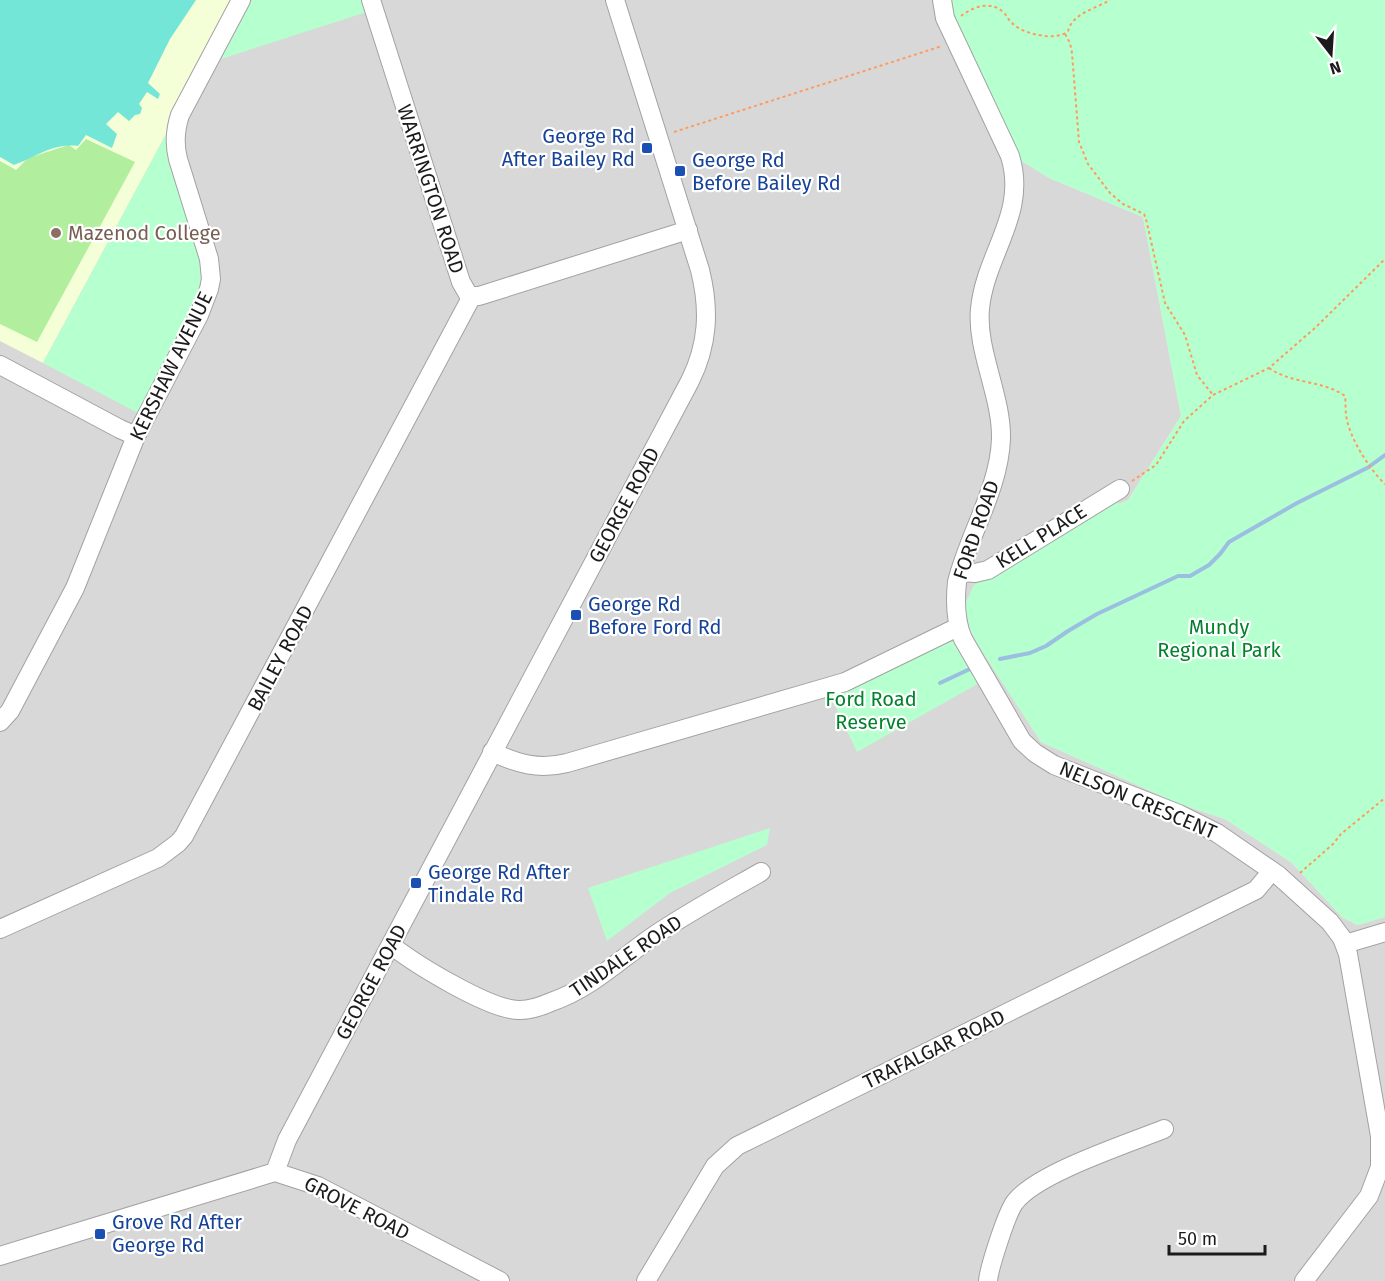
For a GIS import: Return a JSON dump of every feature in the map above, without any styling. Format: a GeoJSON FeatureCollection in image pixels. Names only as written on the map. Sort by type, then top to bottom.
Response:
{"type":"FeatureCollection","features":[{"type":"Feature","properties":{"kind":"street","name":"KERSHAW AVENUE"},"geometry":{"type":"LineString","coordinates":[[0,722],[10,711],[75,588],[136,435],[199,315],[209,290],[211,279],[209,259],[177,159],[175,134],[180,115],[241,0]]}},
{"type":"Feature","properties":{"kind":"street","name":"WARRINGTON ROAD"},"geometry":{"type":"LineString","coordinates":[[371,0],[461,282],[468,294],[472,296],[688,230]]}},
{"type":"Feature","properties":{"kind":"street","name":"GEORGE ROAD"},"geometry":{"type":"LineString","coordinates":[[275,1172],[287,1140],[697,365],[706,333],[707,302],[700,270],[615,0]]}},
{"type":"Feature","properties":{"kind":"street","name":"FORD ROAD"},"geometry":{"type":"LineString","coordinates":[[942,0],[949,36],[1010,156],[1015,178],[1011,215],[990,272],[980,310],[982,338],[999,419],[1001,438],[999,456],[993,483],[960,572],[956,594],[958,627]]}},
{"type":"Feature","properties":{"kind":"street","name":"BAILEY ROAD"},"geometry":{"type":"LineString","coordinates":[[0,929],[158,858],[184,836],[472,296]]}},
{"type":"Feature","properties":{"kind":"street"},"geometry":{"type":"LineString","coordinates":[[0,365],[120,429],[136,435]]}},
{"type":"Feature","properties":{"kind":"street","name":"KELL PLACE"},"geometry":{"type":"LineString","coordinates":[[960,572],[975,573],[988,570],[1120,489]]}},
{"type":"Feature","properties":{"kind":"street"},"geometry":{"type":"LineString","coordinates":[[492,752],[514,762],[534,767],[567,763],[845,682],[958,627]]}},
{"type":"Feature","properties":{"kind":"street","name":"NELSON CRESCENT"},"geometry":{"type":"LineString","coordinates":[[958,627],[1022,741],[1035,753],[1054,765],[1201,824],[1230,841],[1272,871],[1330,922],[1345,944],[1383,1136],[1380,1167],[1374,1186],[1360,1208],[1304,1281]]}},
{"type":"Feature","properties":{"kind":"street","name":"TRAFALGAR ROAD"},"geometry":{"type":"LineString","coordinates":[[646,1281],[715,1166],[737,1146],[1250,893],[1261,886],[1272,871]]}},
{"type":"Feature","properties":{"kind":"street","name":"TINDALE ROAD"},"geometry":{"type":"LineString","coordinates":[[391,945],[414,962],[487,1002],[504,1008],[527,1010],[583,988],[654,935],[761,872]]}},
{"type":"Feature","properties":{"kind":"street"},"geometry":{"type":"LineString","coordinates":[[1345,944],[1385,932]]}},
{"type":"Feature","properties":{"kind":"street"},"geometry":{"type":"LineString","coordinates":[[988,1281],[997,1247],[1014,1203],[1034,1184],[1164,1129]]}},
{"type":"Feature","properties":{"kind":"street"},"geometry":{"type":"LineString","coordinates":[[0,1257],[275,1172]]}},
{"type":"Feature","properties":{"kind":"street","name":"GROVE ROAD"},"geometry":{"type":"LineString","coordinates":[[275,1172],[318,1186],[500,1281]]}},
{"type":"Feature","properties":{"kind":"path"},"geometry":{"type":"LineString","coordinates":[[665,135],[949,36],[969,10],[981,6],[992,6],[1002,11],[1013,25],[1032,33],[1057,37],[1065,34],[1070,23],[1082,14],[1110,0]]}},
{"type":"Feature","properties":{"kind":"path"},"geometry":{"type":"LineString","coordinates":[[1065,34],[1070,43],[1079,142],[1095,176],[1110,194],[1123,204],[1144,214],[1165,303],[1185,335],[1197,375],[1213,395]]}},
{"type":"Feature","properties":{"kind":"path"},"geometry":{"type":"LineString","coordinates":[[1120,489],[1156,465],[1184,421],[1213,395],[1269,368],[1385,259]]}},
{"type":"Feature","properties":{"kind":"path"},"geometry":{"type":"LineString","coordinates":[[1269,368],[1345,396],[1346,417],[1354,442],[1370,467],[1385,484]]}},
{"type":"Feature","properties":{"kind":"path"},"geometry":{"type":"LineString","coordinates":[[1293,878],[1385,798]]}},
{"type":"Feature","properties":{"kind":"shaded area"},"geometry":{"type":"Polygon","coordinates":[[[0,0],[950,0],[1025,163],[1049,178],[1143,217],[1181,416],[1128,500],[1122,503],[1109,503],[965,608],[971,632],[1041,742],[1182,805],[1225,819],[1292,863],[1343,918],[1358,925],[1385,917],[1385,1281],[0,1281],[0,0]]]}},
{"type":"Feature","properties":{"kind":"shaded area","name":"Mazenod College"},"geometry":{"type":"Polygon","coordinates":[[[0,0],[235,0],[171,125],[43,363],[0,341],[0,0]]]}},
{"type":"Feature","properties":{"kind":"shaded area"},"geometry":{"type":"Polygon","coordinates":[[[0,0],[196,0],[170,39],[148,83],[160,94],[158,99],[147,92],[139,104],[142,108],[140,114],[135,115],[129,121],[118,112],[106,124],[117,134],[112,148],[86,135],[78,146],[52,149],[14,165],[0,157],[0,0]]]}},
{"type":"Feature","properties":{"kind":"green space"},"geometry":{"type":"Polygon","coordinates":[[[252,0],[366,0],[370,11],[221,59],[252,0]]]}},
{"type":"Feature","properties":{"kind":"green space","name":"Mundy Regional Park"},"geometry":{"type":"Polygon","coordinates":[[[950,0],[1385,0],[1385,917],[1358,925],[1343,918],[1292,863],[1225,819],[1182,805],[1041,742],[977,644],[969,626],[965,604],[974,585],[1081,517],[1109,503],[1122,503],[1128,500],[1181,416],[1143,217],[1049,178],[1020,162],[953,19],[950,0]]]}},
{"type":"Feature","properties":{"kind":"green space"},"geometry":{"type":"Polygon","coordinates":[[[171,125],[211,276],[138,413],[43,363],[171,125]]]}},
{"type":"Feature","properties":{"kind":"green space"},"geometry":{"type":"Polygon","coordinates":[[[86,139],[135,162],[37,342],[0,324],[0,161],[16,170],[28,158],[69,145],[76,150],[86,139]]]}},
{"type":"Feature","properties":{"kind":"green space","name":"Ford Road Reserve"},"geometry":{"type":"Polygon","coordinates":[[[947,641],[955,642],[981,682],[857,752],[830,695],[947,641]]]}},
{"type":"Feature","properties":{"kind":"green space"},"geometry":{"type":"Polygon","coordinates":[[[770,828],[767,845],[670,893],[607,941],[588,888],[770,828]]]}},
{"type":"Feature","properties":{"kind":"waterway"},"geometry":{"type":"LineString","coordinates":[[1370,466],[1385,455]]}},
{"type":"Feature","properties":{"kind":"waterway"},"geometry":{"type":"LineString","coordinates":[[1000,659],[1030,653],[1046,646],[1097,614],[1178,576],[1190,576],[1209,565],[1229,542],[1297,503],[1369,467]]}},
{"type":"Feature","properties":{"kind":"waterway"},"geometry":{"type":"LineString","coordinates":[[940,683],[972,668]]}},
{"type":"Feature","properties":{"kind":"place","name":"George Rd After Bailey Rd"},"geometry":{"type":"Point","coordinates":[647,148]}},
{"type":"Feature","properties":{"kind":"place","name":"George Rd Before Bailey Rd"},"geometry":{"type":"Point","coordinates":[680,171]}},
{"type":"Feature","properties":{"kind":"place","name":"Mazenod College"},"geometry":{"type":"Point","coordinates":[56,233]}},
{"type":"Feature","properties":{"kind":"place","name":"George Rd Before Ford Rd"},"geometry":{"type":"Point","coordinates":[576,615]}},
{"type":"Feature","properties":{"kind":"place","name":"George Rd After Tindale Rd"},"geometry":{"type":"Point","coordinates":[416,883]}},
{"type":"Feature","properties":{"kind":"place","name":"Grove Rd After George Rd"},"geometry":{"type":"Point","coordinates":[100,1234]}}]}
